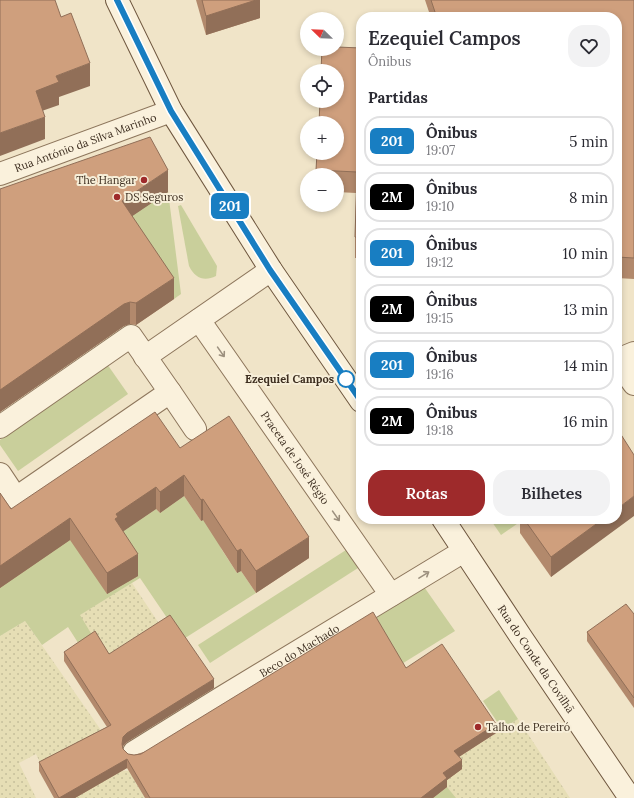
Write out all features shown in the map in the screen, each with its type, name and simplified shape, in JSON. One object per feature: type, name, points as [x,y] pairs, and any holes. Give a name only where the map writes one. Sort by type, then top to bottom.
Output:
[{"type":"street","points":[[117,0],[171,111],[270,270],[356,394]]},
{"type":"street","name":"Rua António da Silva Marinho","points":[[0,174],[171,111]]},
{"type":"street","points":[[145,356],[270,270]]},
{"type":"street","name":"Praceta de José Régio","points":[[198,320],[391,595]]},
{"type":"street","points":[[0,427],[131,336],[195,430]]},
{"type":"street","points":[[622,358],[634,353]]},
{"type":"street","points":[[622,367],[634,384]]},
{"type":"street","points":[[0,474],[16,498],[170,392]]},
{"type":"street","name":"Rua do Conde da Covilhã","points":[[446,524],[630,798]]},
{"type":"street","name":"Beco do Machado","points":[[134,752],[464,550]]},
{"type":"shaded area","points":[[132,583],[164,631],[109,663],[79,615]]},
{"type":"shaded area","points":[[25,621],[105,736],[43,769],[36,754],[19,763],[36,798],[0,798],[0,636]]},
{"type":"shaded area","points":[[518,719],[570,798],[455,798],[443,782],[461,769],[454,760]]},
{"type":"shaded area","points":[[103,770],[129,771],[145,798],[75,798],[98,784]]},
{"type":"green space","points":[[168,191],[181,294],[174,299],[138,247],[91,244]]},
{"type":"green space","points":[[181,205],[217,266],[216,276],[212,278],[200,278],[191,270],[189,266],[178,206]]},
{"type":"green space","points":[[107,364],[128,394],[18,471],[0,445],[0,440]]},
{"type":"green space","points":[[184,496],[201,521],[206,517],[222,550],[237,573],[241,571],[256,593],[182,640],[140,578],[80,615],[95,640],[82,649],[68,627],[42,645],[25,621],[0,636],[0,588],[11,530],[116,536],[156,509],[160,513]]},
{"type":"green space","points":[[493,524],[517,524],[501,535]]},
{"type":"green space","points":[[346,550],[358,568],[210,663],[198,645]]},
{"type":"green space","points":[[422,584],[455,631],[400,665],[371,617]]},
{"type":"green space","points":[[499,690],[518,719],[502,729],[483,701]]},
{"type":"green space","points":[[447,787],[456,798],[433,798]]},
{"type":"building","points":[[0,0],[55,0],[61,17],[71,13],[90,63],[56,76],[59,82],[36,91],[45,117],[0,133]]},
{"type":"building","points":[[202,0],[256,0],[206,16]]},
{"type":"building","points":[[431,0],[634,0],[634,258],[622,257],[622,12],[435,12]]},
{"type":"building","points":[[344,47],[356,48],[356,172],[344,171],[344,168],[316,168],[317,160],[344,160],[344,116],[319,116],[320,108],[344,108],[344,64],[321,64],[322,56],[344,56]]},
{"type":"building","points":[[150,137],[168,170],[122,201],[174,278],[136,303],[130,302],[124,304],[0,390],[0,189]]},
{"type":"building","points":[[356,204],[356,237],[355,237]]},
{"type":"building","points":[[155,412],[180,448],[229,416],[309,537],[256,571],[241,549],[237,551],[203,499],[201,500],[184,475],[160,492],[156,487],[116,514],[118,517],[115,519],[138,554],[107,573],[70,518],[0,566],[0,493],[11,509]]},
{"type":"building","points":[[622,436],[634,455],[634,496],[622,505]]},
{"type":"building","points":[[528,524],[596,524],[551,557]]},
{"type":"building","points":[[626,604],[634,614],[634,698],[587,632]]},
{"type":"building","points":[[373,612],[406,668],[442,644],[496,724],[454,751],[462,760],[443,773],[447,778],[421,798],[150,798],[127,759],[59,798],[39,762],[111,725],[64,652],[95,631],[109,654],[170,615],[214,679],[127,733],[123,737],[123,749],[128,754],[134,755],[141,754]]},
{"type":"bus line","name":"201","points":[[117,0],[171,111],[270,270],[356,394]]},
{"type":"place","name":"The Hangar","points":[[144,180]]},
{"type":"place","name":"DS Seguros","points":[[117,197]]},
{"type":"place","name":"Ezequiel Campos","points":[[346,379]]},
{"type":"place","name":"Talho de Pereiró","points":[[478,727]]}]
